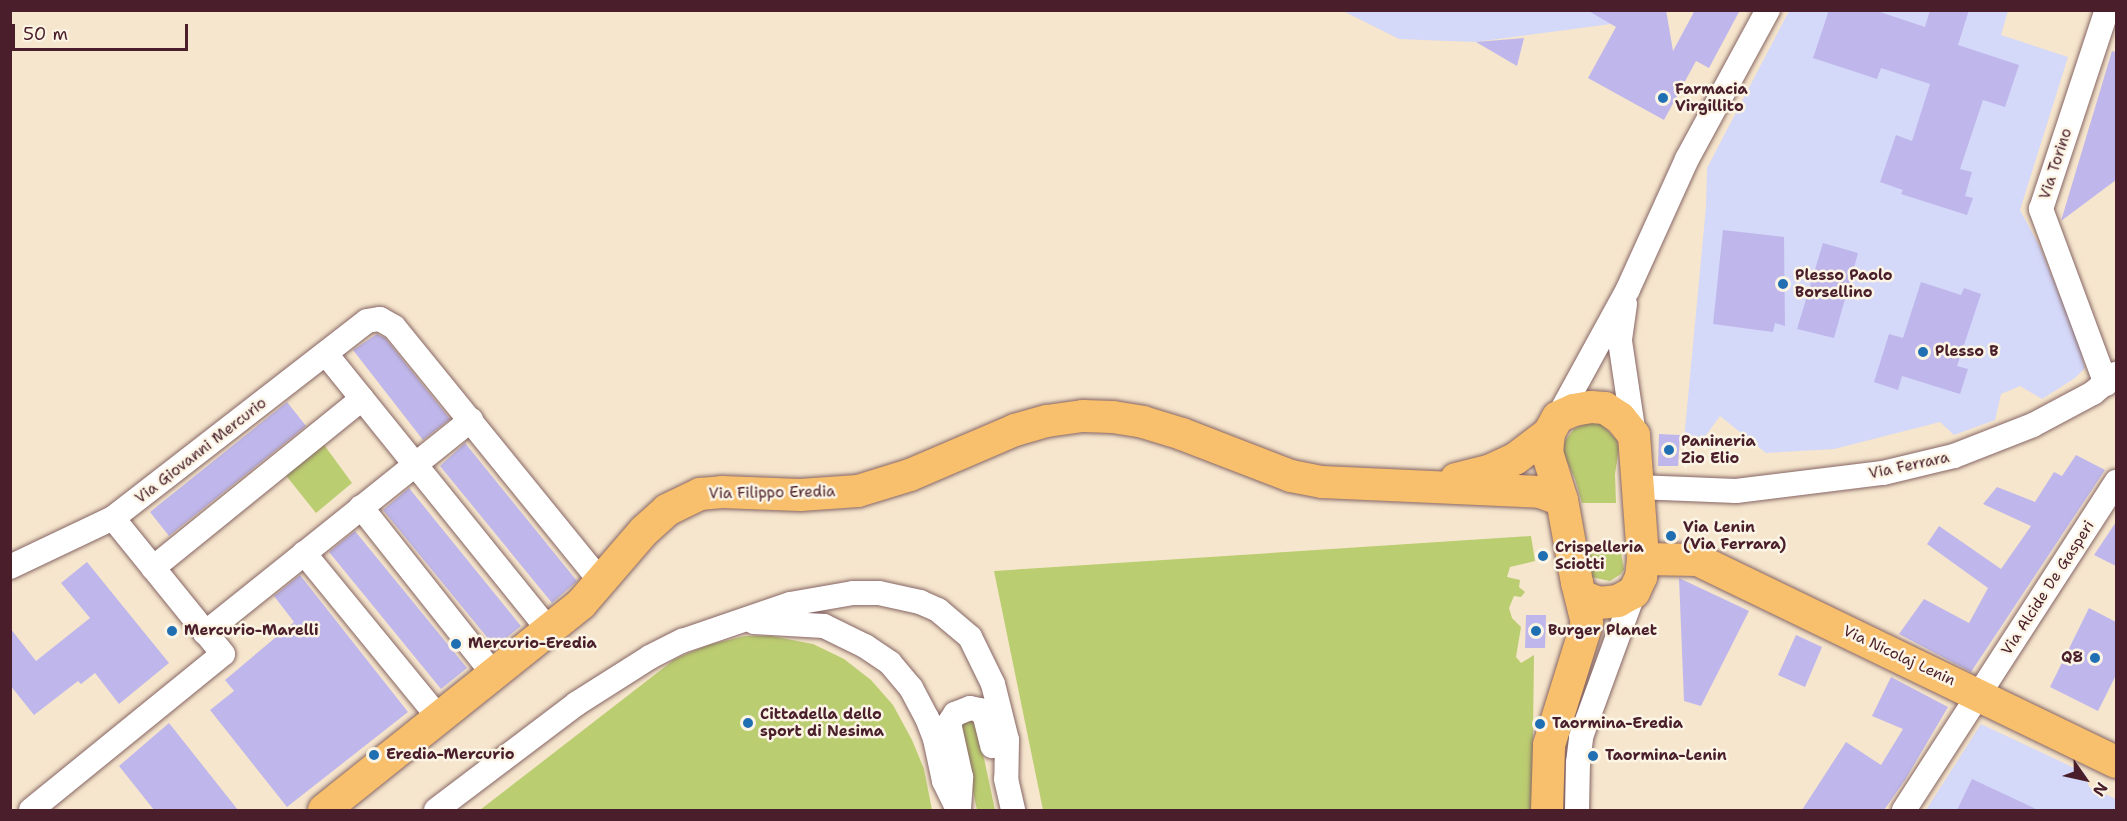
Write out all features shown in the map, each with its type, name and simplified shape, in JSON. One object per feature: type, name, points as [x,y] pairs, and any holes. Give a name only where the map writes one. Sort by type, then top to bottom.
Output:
[{"type":"main road","points":[[1422,485],[1491,470],[1531,448],[1554,425],[1592,407],[1605,408],[1620,418],[1634,435],[1643,559],[1641,577],[1634,592],[1618,601],[1599,603],[1581,596]]},
{"type":"main road","name":"Via Filippo Eredia","points":[[324,810],[581,604],[644,531],[667,510],[700,494],[722,492],[800,495],[858,491],[910,475],[1015,430],[1047,420],[1083,416],[1113,417],[1153,425],[1291,476],[1322,482],[1422,485]]},
{"type":"main road","points":[[1547,810],[1550,745],[1587,623],[1562,500],[1547,453],[1554,425]]},
{"type":"main road","points":[[1422,485],[1540,492],[1562,500]]},
{"type":"main road","name":"Via Nicolaj Lenin","points":[[1643,559],[1698,561],[1980,694],[2116,762]]},
{"type":"street","points":[[1554,425],[1628,289],[1687,159],[1768,10]]},
{"type":"street","name":"Via Torino","points":[[2107,10],[2041,209],[2111,379]]},
{"type":"street","points":[[1628,289],[1620,341],[1634,435]]},
{"type":"street","name":"Via Giovanni Mercurio","points":[[10,567],[113,518],[367,321],[380,319],[394,327],[471,420]]},
{"type":"street","points":[[326,354],[549,630]]},
{"type":"street","name":"Via Ferrara","points":[[1637,488],[1736,491],[1883,473],[1954,456],[2033,425],[2111,379]]},
{"type":"street","points":[[153,568],[362,399]]},
{"type":"street","points":[[205,633],[471,420],[601,582]]},
{"type":"street","name":"Via Alcide De Gasperi","points":[[1904,810],[2116,482]]},
{"type":"street","points":[[360,507],[495,675]]},
{"type":"street","points":[[31,810],[224,654],[113,518]]},
{"type":"street","points":[[304,553],[440,719]]},
{"type":"street","points":[[1577,810],[1581,737],[1634,592]]},
{"type":"street","points":[[436,810],[520,744],[623,674],[682,641],[790,604],[853,593],[898,596],[938,610],[970,638],[993,684],[1007,740],[1006,779]]},
{"type":"street","points":[[740,622],[824,626],[866,646],[890,663],[911,688],[927,718],[945,781],[959,810]]},
{"type":"street","points":[[959,810],[961,777],[949,723],[961,710],[980,710],[985,717],[991,744],[1006,779],[1013,810]]},
{"type":"shaded area","points":[[1343,11],[1663,11],[1611,24],[1476,42],[1399,39]]},
{"type":"shaded area","points":[[1789,11],[2008,11],[2001,35],[2068,57],[2020,210],[2040,247],[2078,340],[2085,368],[2075,378],[2042,399],[2020,386],[2001,394],[1995,420],[1954,435],[1940,422],[1834,449],[1766,453],[1720,416],[1701,442],[1684,440],[1706,207],[1707,168]]},
{"type":"shaded area","points":[[1981,724],[2085,773],[2089,787],[2116,799],[2116,810],[1926,810]]},
{"type":"green space","points":[[1587,423],[1601,424],[1616,439],[1619,448],[1615,474],[1616,503],[1582,503],[1575,479],[1564,455],[1564,442],[1574,429]]},
{"type":"green space","points":[[322,442],[352,483],[316,513],[284,473]]},
{"type":"green space","points":[[1531,536],[1535,561],[1510,567],[1507,577],[1520,580],[1519,587],[1525,592],[1521,597],[1514,596],[1509,608],[1512,618],[1521,627],[1516,657],[1521,663],[1534,655],[1532,810],[1043,810],[994,571]]},
{"type":"green space","points":[[1619,542],[1624,569],[1621,574],[1610,581],[1591,577],[1588,548],[1593,544]]},
{"type":"green space","name":"Cittadella dello sport di Nesima","points":[[745,636],[771,636],[813,644],[844,659],[871,680],[893,705],[912,740],[924,769],[932,810],[480,810],[675,659],[708,645]]},
{"type":"green space","points":[[963,718],[976,721],[995,810],[977,810],[959,725]]},
{"type":"building","points":[[1587,10],[1666,10],[1673,51],[1695,10],[1740,10],[1709,68],[1696,61],[1664,120],[1588,78],[1616,27]]},
{"type":"building","points":[[1829,10],[1874,10],[1925,27],[1930,10],[1969,10],[1958,45],[2019,65],[2005,107],[1983,100],[1960,169],[1972,172],[1965,196],[1973,198],[1967,215],[1901,194],[1903,190],[1880,182],[1896,135],[1912,141],[1930,84],[1881,68],[1877,79],[1813,58]]},
{"type":"building","points":[[1524,38],[1517,66],[1476,42]]},
{"type":"building","points":[[2112,51],[2116,52],[2116,180],[2061,221]]},
{"type":"building","name":"Plesso Paolo Borsellino","points":[[1723,230],[1784,237],[1785,326],[1775,323],[1773,332],[1713,324]]},
{"type":"building","points":[[1823,243],[1858,253],[1834,338],[1797,329]]},
{"type":"building","name":"Plesso B","points":[[1921,282],[1961,295],[1964,288],[1981,294],[1957,366],[1968,369],[1960,394],[1902,376],[1898,390],[1874,382],[1889,334],[1903,338]]},
{"type":"building","points":[[377,334],[385,338],[450,419],[423,440],[353,350]]},
{"type":"building","points":[[287,402],[306,426],[169,536],[150,512]]},
{"type":"building","name":"Panineria Zio Elio","points":[[1659,434],[1680,435],[1678,466],[1658,466]]},
{"type":"building","points":[[465,443],[577,581],[552,603],[440,466]]},
{"type":"building","points":[[2076,455],[2105,470],[1971,672],[1899,634],[1924,599],[1969,623],[1988,588],[1927,544],[1939,526],[2001,569],[2031,526],[1983,504],[1997,487],[2035,502],[2054,472],[2062,476]]},
{"type":"building","points":[[409,488],[521,626],[495,647],[383,510]]},
{"type":"building","points":[[2116,522],[2116,566],[2094,555]]},
{"type":"building","points":[[355,531],[467,668],[441,689],[329,552]]},
{"type":"building","points":[[87,562],[169,663],[119,704],[95,673],[81,684],[78,681],[34,715],[10,685],[10,628],[36,661],[90,618],[61,583]]},
{"type":"building","points":[[300,575],[408,712],[287,807],[210,710],[234,691],[225,680],[294,622],[274,596]]},
{"type":"building","points":[[1679,578],[1749,611],[1701,706],[1684,701]]},
{"type":"building","points":[[2089,608],[2116,622],[2116,675],[2098,711],[2050,687]]},
{"type":"building","name":"Burger Planet","points":[[1526,615],[1546,615],[1545,648],[1525,648]]},
{"type":"building","points":[[1796,635],[1822,647],[1805,687],[1778,675]]},
{"type":"building","points":[[1891,677],[1948,707],[1905,780],[1884,810],[1802,810],[1846,742],[1881,765],[1903,729],[1872,716]]},
{"type":"building","points":[[169,723],[238,810],[154,810],[119,766]]},
{"type":"building","points":[[1972,779],[2038,810],[1957,810]]},
{"type":"place","name":"Farmacia Virgillito","points":[[1663,98]]},
{"type":"place","name":"Plesso Paolo Borsellino","points":[[1783,284]]},
{"type":"place","name":"Plesso B","points":[[1923,352]]},
{"type":"place","name":"Panineria Zio Elio","points":[[1669,450]]},
{"type":"place","name":"Via Lenin (Via Ferrara)","points":[[1671,536]]},
{"type":"place","name":"Crispelleria Sciotti","points":[[1543,556]]},
{"type":"place","name":"Mercurio-Marelli","points":[[172,631]]},
{"type":"place","name":"Burger Planet","points":[[1536,631]]},
{"type":"place","name":"Mercurio-Eredia","points":[[456,644]]},
{"type":"place","name":"Q8","points":[[2095,658]]},
{"type":"place","name":"Cittadella dello sport di Nesima","points":[[748,723]]},
{"type":"place","name":"Taormina-Eredia","points":[[1540,724]]},
{"type":"place","name":"Eredia-Mercurio","points":[[374,755]]},
{"type":"place","name":"Taormina-Lenin","points":[[1593,756]]}]
